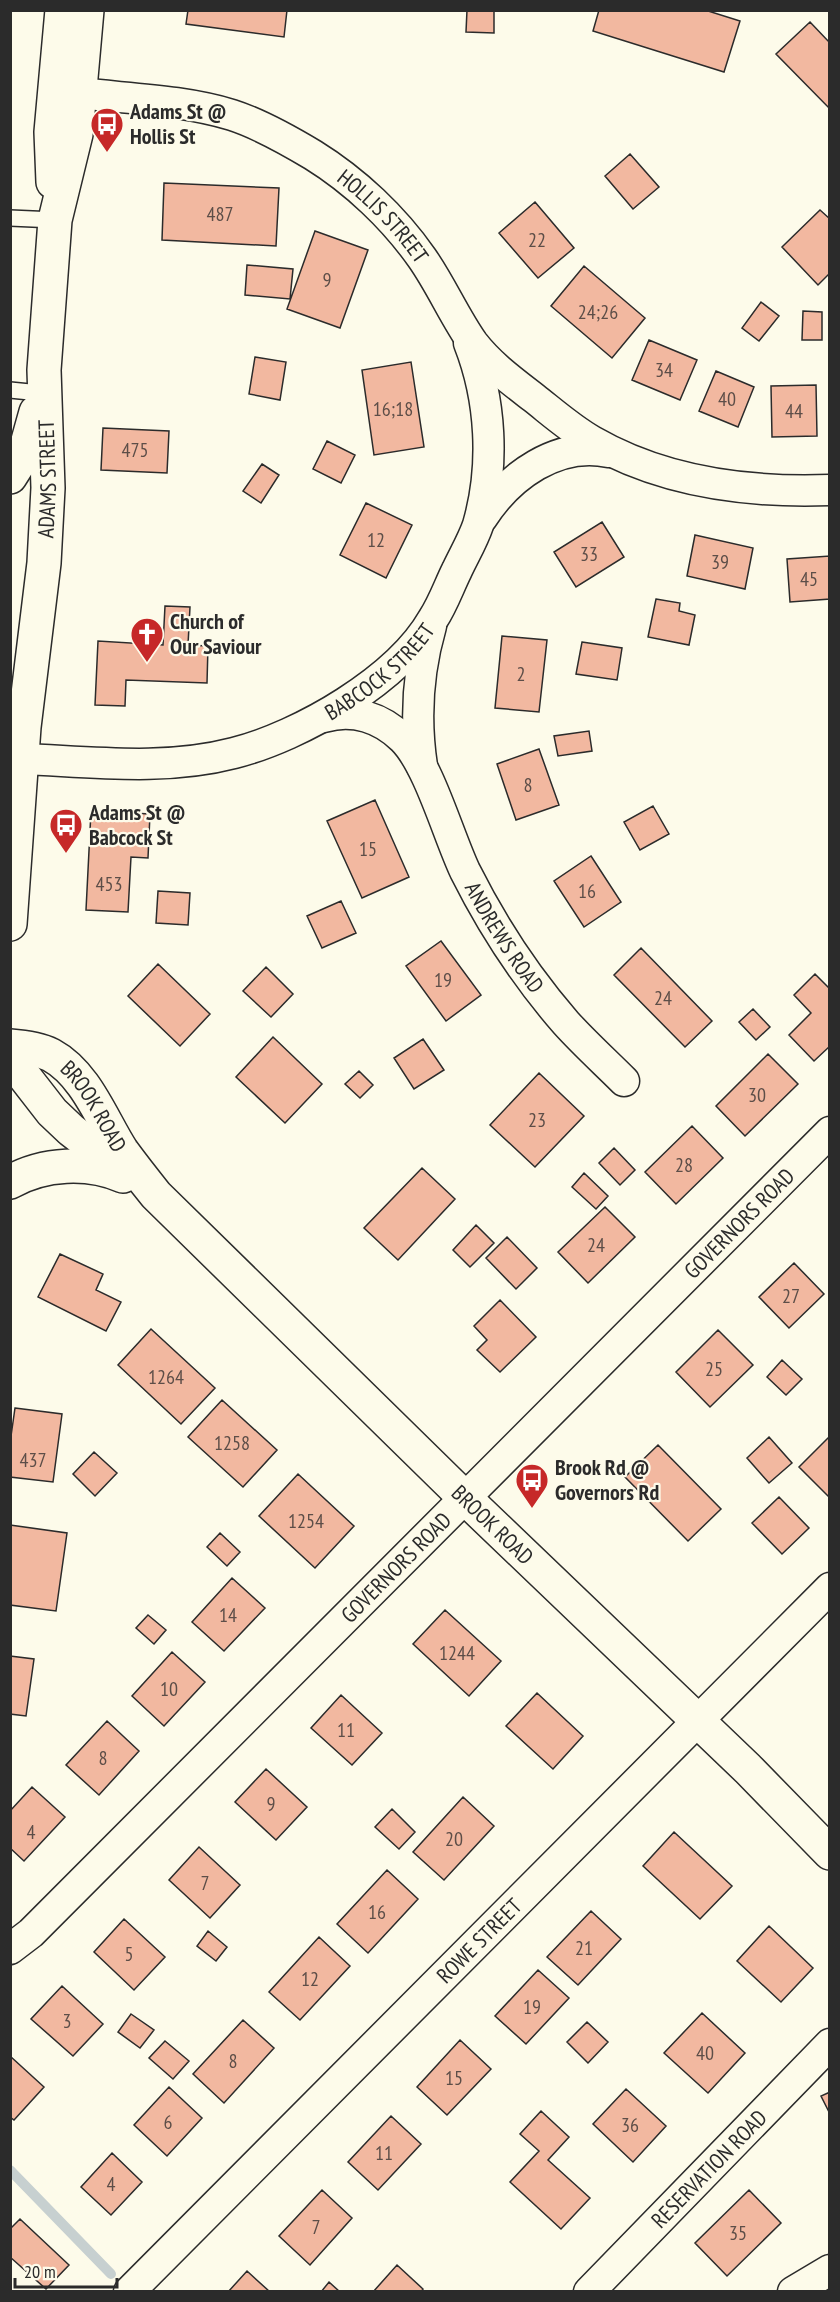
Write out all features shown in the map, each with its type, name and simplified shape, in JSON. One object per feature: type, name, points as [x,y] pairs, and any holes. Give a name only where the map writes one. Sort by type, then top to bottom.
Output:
[{"type":"main road","points":[[55,220],[51,132],[62,10]]},
{"type":"main road","name":"ADAMS STREET","points":[[10,924],[14,812],[45,563],[48,488],[31,384],[55,220],[76,134],[85,22]]},
{"type":"main road","points":[[10,477],[24,455],[31,384]]},
{"type":"main road","points":[[10,652],[18,683],[24,743]]},
{"type":"main road","name":"BROOK ROAD","points":[[10,1046],[52,1056],[76,1077],[126,1157],[156,1195]]},
{"type":"main road","name":"BROOK ROAD","points":[[10,1058],[38,1096],[69,1128],[156,1195],[465,1498],[698,1720],[830,1853]]},
{"type":"main road","points":[[10,1182],[36,1171],[54,1167],[86,1167],[118,1174],[156,1195]]},
{"type":"street","name":"HOLLIS STREET","points":[[79,93],[185,105],[234,116],[273,132],[314,156],[362,192],[404,234],[428,267],[464,329],[488,360],[573,429],[616,453],[658,470],[711,482],[761,489],[830,490]]},
{"type":"street","name":"BABCOCK STREET","points":[[24,743],[132,765],[185,762],[253,748],[274,741],[365,689],[388,670],[405,654],[433,620],[477,526],[488,471],[488,425],[480,379],[464,329]]},
{"type":"street","name":"HOLLIS STREET","points":[[477,526],[515,478],[548,459],[567,452],[585,449],[616,453]]},
{"type":"street","name":"ANDREWS ROAD","points":[[423,769],[418,712],[424,656],[433,620]]},
{"type":"street","name":"ANDREWS ROAD","points":[[316,719],[333,714],[361,715],[393,729],[405,741],[423,769],[465,870],[499,932],[566,1023],[624,1081]]},
{"type":"street","name":"GOVERNORS ROAD","points":[[10,1949],[31,1933],[830,1132]]},
{"type":"street","name":"ROWE STREET","points":[[129,2292],[830,1588]]},
{"type":"street","name":"RESERVATION ROAD","points":[[589,2292],[830,2044]]},
{"type":"street","points":[[793,2292],[830,2270]]},
{"type":"lane","points":[[10,218],[55,220]]},
{"type":"building","points":[[188,10],[287,10],[284,37],[186,24]]},
{"type":"building","points":[[467,10],[494,10],[494,33],[466,32]]},
{"type":"building","points":[[599,10],[705,10],[740,21],[724,72],[593,31]]},
{"type":"building","points":[[810,22],[830,43],[830,109],[776,54]]},
{"type":"building","points":[[630,154],[659,187],[633,209],[605,176]]},
{"type":"building","points":[[164,183],[279,188],[276,246],[162,240]]},
{"type":"building","points":[[535,202],[574,248],[538,278],[499,233]]},
{"type":"building","points":[[820,210],[830,219],[830,273],[818,285],[782,247]]},
{"type":"building","points":[[315,231],[368,250],[340,328],[287,309]]},
{"type":"building","points":[[247,265],[293,269],[290,299],[245,295]]},
{"type":"building","points":[[584,266],[645,318],[612,358],[551,306]]},
{"type":"building","points":[[761,302],[779,316],[759,341],[742,328]]},
{"type":"building","points":[[803,311],[822,312],[822,340],[802,340]]},
{"type":"building","points":[[649,340],[697,360],[680,400],[632,380]]},
{"type":"building","points":[[255,357],[286,362],[280,400],[249,394]]},
{"type":"building","points":[[411,362],[424,447],[374,455],[362,370]]},
{"type":"building","points":[[716,371],[754,387],[738,427],[699,411]]},
{"type":"building","points":[[816,385],[817,436],[772,437],[771,386]]},
{"type":"building","points":[[103,428],[169,431],[167,473],[101,470]]},
{"type":"building","points":[[327,441],[355,455],[341,483],[313,469]]},
{"type":"building","points":[[262,464],[279,475],[261,503],[243,491]]},
{"type":"building","points":[[366,503],[412,525],[386,578],[340,555]]},
{"type":"building","points":[[602,522],[624,557],[576,587],[554,552]]},
{"type":"building","points":[[695,535],[753,548],[745,589],[687,576]]},
{"type":"building","points":[[830,556],[830,599],[790,602],[787,559]]},
{"type":"building","points":[[656,599],[680,603],[679,611],[695,615],[689,645],[648,637]]},
{"type":"building","points":[[165,606],[190,607],[188,645],[208,646],[207,683],[126,680],[125,706],[95,705],[98,641],[163,645]]},
{"type":"building","points":[[502,636],[547,640],[539,712],[495,708]]},
{"type":"building","points":[[582,642],[622,648],[617,680],[576,674]]},
{"type":"building","points":[[589,731],[592,751],[558,756],[554,736]]},
{"type":"building","points":[[539,749],[559,805],[516,820],[497,764]]},
{"type":"building","points":[[375,800],[409,877],[362,898],[327,821]]},
{"type":"building","points":[[653,806],[669,834],[640,850],[624,822]]},
{"type":"building","points":[[91,811],[150,814],[148,858],[131,857],[128,912],[86,910]]},
{"type":"building","points":[[591,856],[621,902],[584,927],[554,881]]},
{"type":"building","points":[[158,891],[190,893],[188,925],[156,923]]},
{"type":"building","points":[[341,901],[356,933],[322,948],[307,916]]},
{"type":"building","points":[[441,941],[481,995],[446,1021],[406,966]]},
{"type":"building","points":[[641,948],[712,1021],[685,1047],[614,975]]},
{"type":"building","points":[[158,964],[210,1014],[180,1046],[128,996]]},
{"type":"building","points":[[266,967],[293,994],[271,1017],[243,991]]},
{"type":"building","points":[[815,974],[830,989],[830,1046],[814,1061],[789,1035],[811,1013],[794,995]]},
{"type":"building","points":[[753,1009],[770,1027],[756,1040],[739,1022]]},
{"type":"building","points":[[273,1037],[322,1084],[285,1123],[236,1077]]},
{"type":"building","points":[[423,1039],[444,1070],[414,1089],[394,1058]]},
{"type":"building","points":[[768,1054],[798,1084],[745,1136],[716,1106]]},
{"type":"building","points":[[359,1071],[373,1085],[360,1098],[345,1084]]},
{"type":"building","points":[[539,1073],[584,1116],[535,1167],[490,1125]]},
{"type":"building","points":[[692,1126],[723,1158],[676,1204],[645,1172]]},
{"type":"building","points":[[614,1148],[635,1170],[620,1185],[599,1163]]},
{"type":"building","points":[[422,1168],[455,1199],[398,1260],[364,1228]]},
{"type":"building","points":[[584,1173],[608,1196],[596,1209],[572,1187]]},
{"type":"building","points":[[605,1207],[635,1237],[588,1283],[558,1252]]},
{"type":"building","points":[[476,1225],[494,1243],[470,1267],[453,1250]]},
{"type":"building","points":[[507,1237],[537,1268],[516,1289],[486,1258]]},
{"type":"building","points":[[60,1254],[103,1274],[96,1290],[121,1302],[106,1331],[38,1297]]},
{"type":"building","points":[[794,1263],[824,1294],[789,1328],[759,1297]]},
{"type":"building","points":[[500,1300],[536,1337],[500,1372],[477,1350],[487,1340],[474,1326]]},
{"type":"building","points":[[151,1329],[215,1388],[181,1424],[118,1365]]},
{"type":"building","points":[[718,1330],[753,1365],[710,1407],[676,1372]]},
{"type":"building","points":[[782,1360],[802,1379],[786,1395],[767,1377]]},
{"type":"building","points":[[222,1400],[277,1450],[243,1487],[188,1437]]},
{"type":"building","points":[[15,1408],[62,1414],[53,1482],[10,1477],[10,1443]]},
{"type":"building","points":[[830,1436],[830,1498],[799,1467]]},
{"type":"building","points":[[769,1437],[792,1463],[769,1483],[747,1458]]},
{"type":"building","points":[[658,1445],[721,1509],[688,1541],[625,1477]]},
{"type":"building","points":[[94,1452],[117,1473],[95,1496],[73,1474]]},
{"type":"building","points":[[298,1474],[354,1526],[315,1568],[259,1516]]},
{"type":"building","points":[[779,1497],[809,1528],[782,1554],[752,1523]]},
{"type":"building","points":[[10,1525],[67,1533],[56,1611],[10,1605]]},
{"type":"building","points":[[220,1533],[240,1552],[227,1566],[207,1547]]},
{"type":"building","points":[[232,1578],[265,1608],[224,1651],[192,1622]]},
{"type":"building","points":[[445,1610],[501,1661],[469,1696],[413,1644]]},
{"type":"building","points":[[148,1615],[166,1630],[154,1644],[136,1628]]},
{"type":"building","points":[[172,1652],[205,1682],[164,1726],[132,1696]]},
{"type":"building","points":[[10,1656],[34,1659],[26,1716],[10,1714]]},
{"type":"building","points":[[537,1693],[583,1736],[553,1769],[506,1726]]},
{"type":"building","points":[[341,1695],[382,1733],[352,1765],[311,1728]]},
{"type":"building","points":[[107,1721],[139,1751],[99,1795],[66,1765]]},
{"type":"building","points":[[266,1769],[307,1807],[276,1840],[235,1802]]},
{"type":"building","points":[[32,1787],[65,1817],[24,1861],[10,1848],[10,1811]]},
{"type":"building","points":[[463,1797],[494,1826],[444,1880],[413,1852]]},
{"type":"building","points":[[392,1809],[415,1832],[399,1849],[375,1827]]},
{"type":"building","points":[[674,1832],[732,1886],[700,1919],[643,1866]]},
{"type":"building","points":[[199,1847],[240,1885],[210,1918],[169,1880]]},
{"type":"building","points":[[387,1870],[418,1899],[368,1953],[337,1924]]},
{"type":"building","points":[[591,1911],[621,1939],[578,1985],[547,1957]]},
{"type":"building","points":[[124,1919],[165,1957],[134,1990],[94,1952]]},
{"type":"building","points":[[769,1926],[813,1968],[781,2002],[737,1961]]},
{"type":"building","points":[[208,1931],[227,1947],[216,1961],[197,1946]]},
{"type":"building","points":[[319,1937],[350,1966],[300,2020],[269,1992]]},
{"type":"building","points":[[538,1970],[569,1998],[526,2044],[495,2016]]},
{"type":"building","points":[[62,1986],[103,2024],[73,2056],[31,2019]]},
{"type":"building","points":[[702,2013],[745,2053],[708,2093],[664,2053]]},
{"type":"building","points":[[131,2014],[154,2030],[140,2048],[118,2032]]},
{"type":"building","points":[[243,2020],[274,2048],[224,2103],[193,2074]]},
{"type":"building","points":[[587,2022],[608,2042],[588,2063],[567,2042]]},
{"type":"building","points":[[460,2040],[491,2069],[447,2115],[417,2087]]},
{"type":"building","points":[[165,2041],[189,2061],[173,2079],[149,2058]]},
{"type":"building","points":[[10,2056],[44,2087],[14,2120],[10,2117]]},
{"type":"building","points":[[169,2087],[202,2118],[167,2156],[134,2125]]},
{"type":"building","points":[[626,2089],[666,2126],[633,2162],[593,2124]]},
{"type":"building","points":[[830,2092],[830,2114],[821,2096]]},
{"type":"building","points":[[541,2111],[569,2137],[548,2160],[590,2198],[561,2229],[510,2182],[539,2151],[520,2134]]},
{"type":"building","points":[[391,2116],[421,2144],[378,2190],[348,2162]]},
{"type":"building","points":[[112,2153],[142,2182],[111,2215],[81,2187]]},
{"type":"building","points":[[322,2190],[352,2218],[310,2265],[279,2236]]},
{"type":"building","points":[[749,2190],[781,2223],[727,2276],[695,2243]]},
{"type":"building","points":[[20,2219],[69,2265],[46,2289],[10,2257],[10,2229]]},
{"type":"building","points":[[397,2265],[423,2289],[421,2292],[373,2292]]},
{"type":"building","points":[[247,2271],[270,2292],[228,2292]]},
{"type":"building","points":[[329,2282],[340,2292],[321,2292]]},
{"type":"waterway","points":[[10,2170],[111,2274]]},
{"type":"place","name":"Adams St @ Hollis St","points":[[107,153]]},
{"type":"place","name":"Church of Our Saviour","points":[[147,663]]},
{"type":"place","name":"Adams St @ Babcock St","points":[[66,854]]},
{"type":"place","name":"Brook Rd @ Governors Rd","points":[[532,1509]]}]
